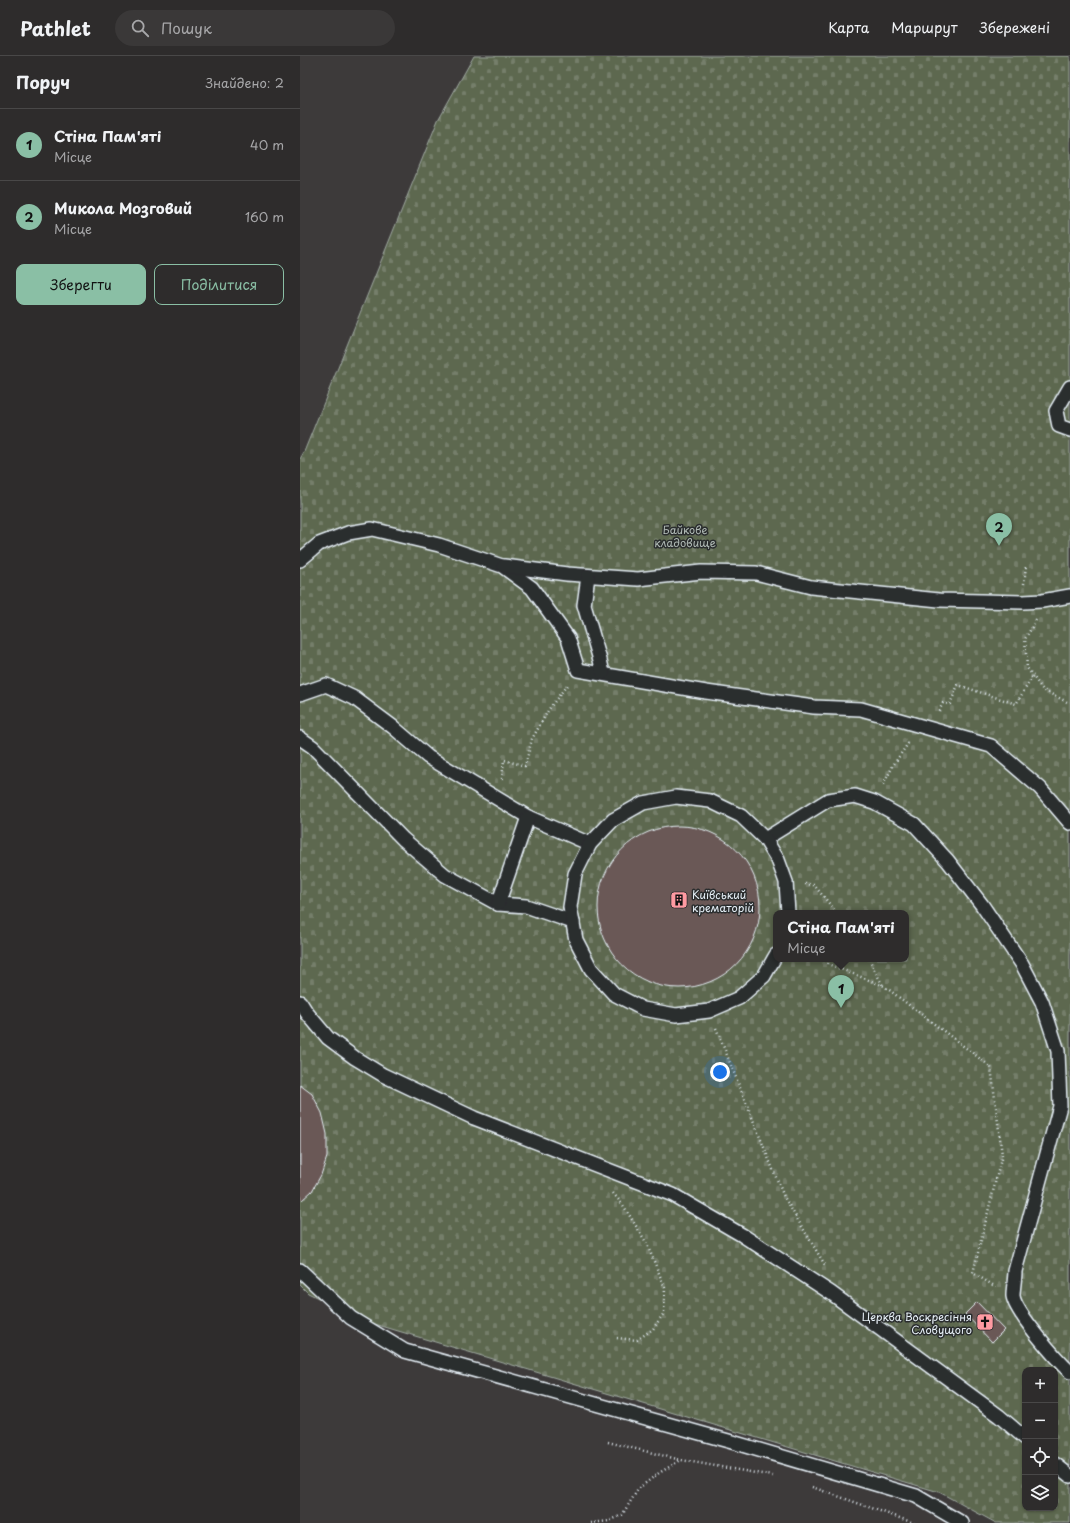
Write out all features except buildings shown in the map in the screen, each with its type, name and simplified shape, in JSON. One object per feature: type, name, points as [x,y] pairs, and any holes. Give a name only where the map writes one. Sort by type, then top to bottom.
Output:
[{"type":"lane","points":[[1070,387],[1056,411],[1059,426],[1070,430]]},
{"type":"lane","points":[[300,560],[319,544],[348,533],[372,529],[439,545],[502,566],[588,576],[638,579],[701,572],[756,573],[811,587],[939,600],[1023,602],[1042,601],[1070,596]]},
{"type":"lane","points":[[502,566],[532,588],[568,638],[578,670],[706,692],[814,707],[861,709],[991,746],[1040,788],[1070,822]]},
{"type":"lane","points":[[588,576],[584,605],[603,674]]},
{"type":"lane","points":[[300,694],[326,685],[354,698],[393,727],[428,757],[528,817],[590,844]]},
{"type":"lane","points":[[300,738],[313,747],[403,839],[445,875],[498,904],[526,906],[573,922]]},
{"type":"lane","points":[[765,839],[828,800],[855,796],[874,802],[914,824],[938,850],[982,905],[1022,964],[1042,1002],[1058,1051],[1060,1106],[1015,1271],[1013,1297],[1024,1320],[1061,1364],[1070,1372]]},
{"type":"lane","points":[[773,960],[764,976],[739,998],[709,1011],[676,1015],[643,1009],[614,994],[591,970],[576,940],[570,907],[575,874],[590,844],[613,820],[643,803],[676,797],[710,801],[741,816],[765,839],[778,860],[786,882],[788,910]]},
{"type":"lane","points":[[498,904],[528,817]]},
{"type":"lane","points":[[300,1002],[307,1013],[328,1038],[383,1075],[474,1118],[673,1195],[742,1235],[832,1292],[999,1416],[1022,1435]]},
{"type":"lane","points":[[300,1270],[351,1318],[405,1351],[732,1442],[916,1496],[962,1523]]},
{"type":"lane","points":[[1058,1466],[1070,1476]]},
{"type":"path","points":[[1036,619],[1025,639],[1028,668],[1043,690],[1067,702],[1070,702]]},
{"type":"path","points":[[939,712],[944,703],[950,704],[958,685],[1016,704],[1033,676]]},
{"type":"path","points":[[502,782],[504,760],[525,766],[532,739],[549,710],[564,690]]},
{"type":"path","points":[[886,780],[900,754]]},
{"type":"path","points":[[786,882],[814,885],[835,910]]},
{"type":"path","points":[[828,962],[828,964],[884,986],[991,1067],[1002,1155],[973,1273],[1013,1297]]},
{"type":"path","points":[[870,962],[884,986]]},
{"type":"path","points":[[709,1011],[754,1122]]},
{"type":"path","points":[[610,1190],[624,1205],[646,1242],[665,1288],[664,1313],[653,1329],[637,1340],[616,1338]]},
{"type":"path","points":[[608,1442],[681,1460],[776,1476]]},
{"type":"path","points":[[591,1523],[610,1521],[622,1515],[639,1488],[659,1472],[681,1460]]},
{"type":"path","points":[[806,1485],[914,1523]]},
{"type":"green space","name":"Байкове кладовище","points":[[474,56],[1070,56],[1070,1523],[996,1523],[939,1492],[368,1322],[308,1293],[300,1285],[300,459],[438,120]]},
{"type":"place","name":"Микола Мозговий","points":[[999,546]]},
{"type":"place","name":"Київський крематорій","points":[[679,900]]},
{"type":"place","name":"Стіна Пам'яті","points":[[841,1008]]},
{"type":"place","name":"Церква Воскресіння Словущого","points":[[985,1322]]}]
